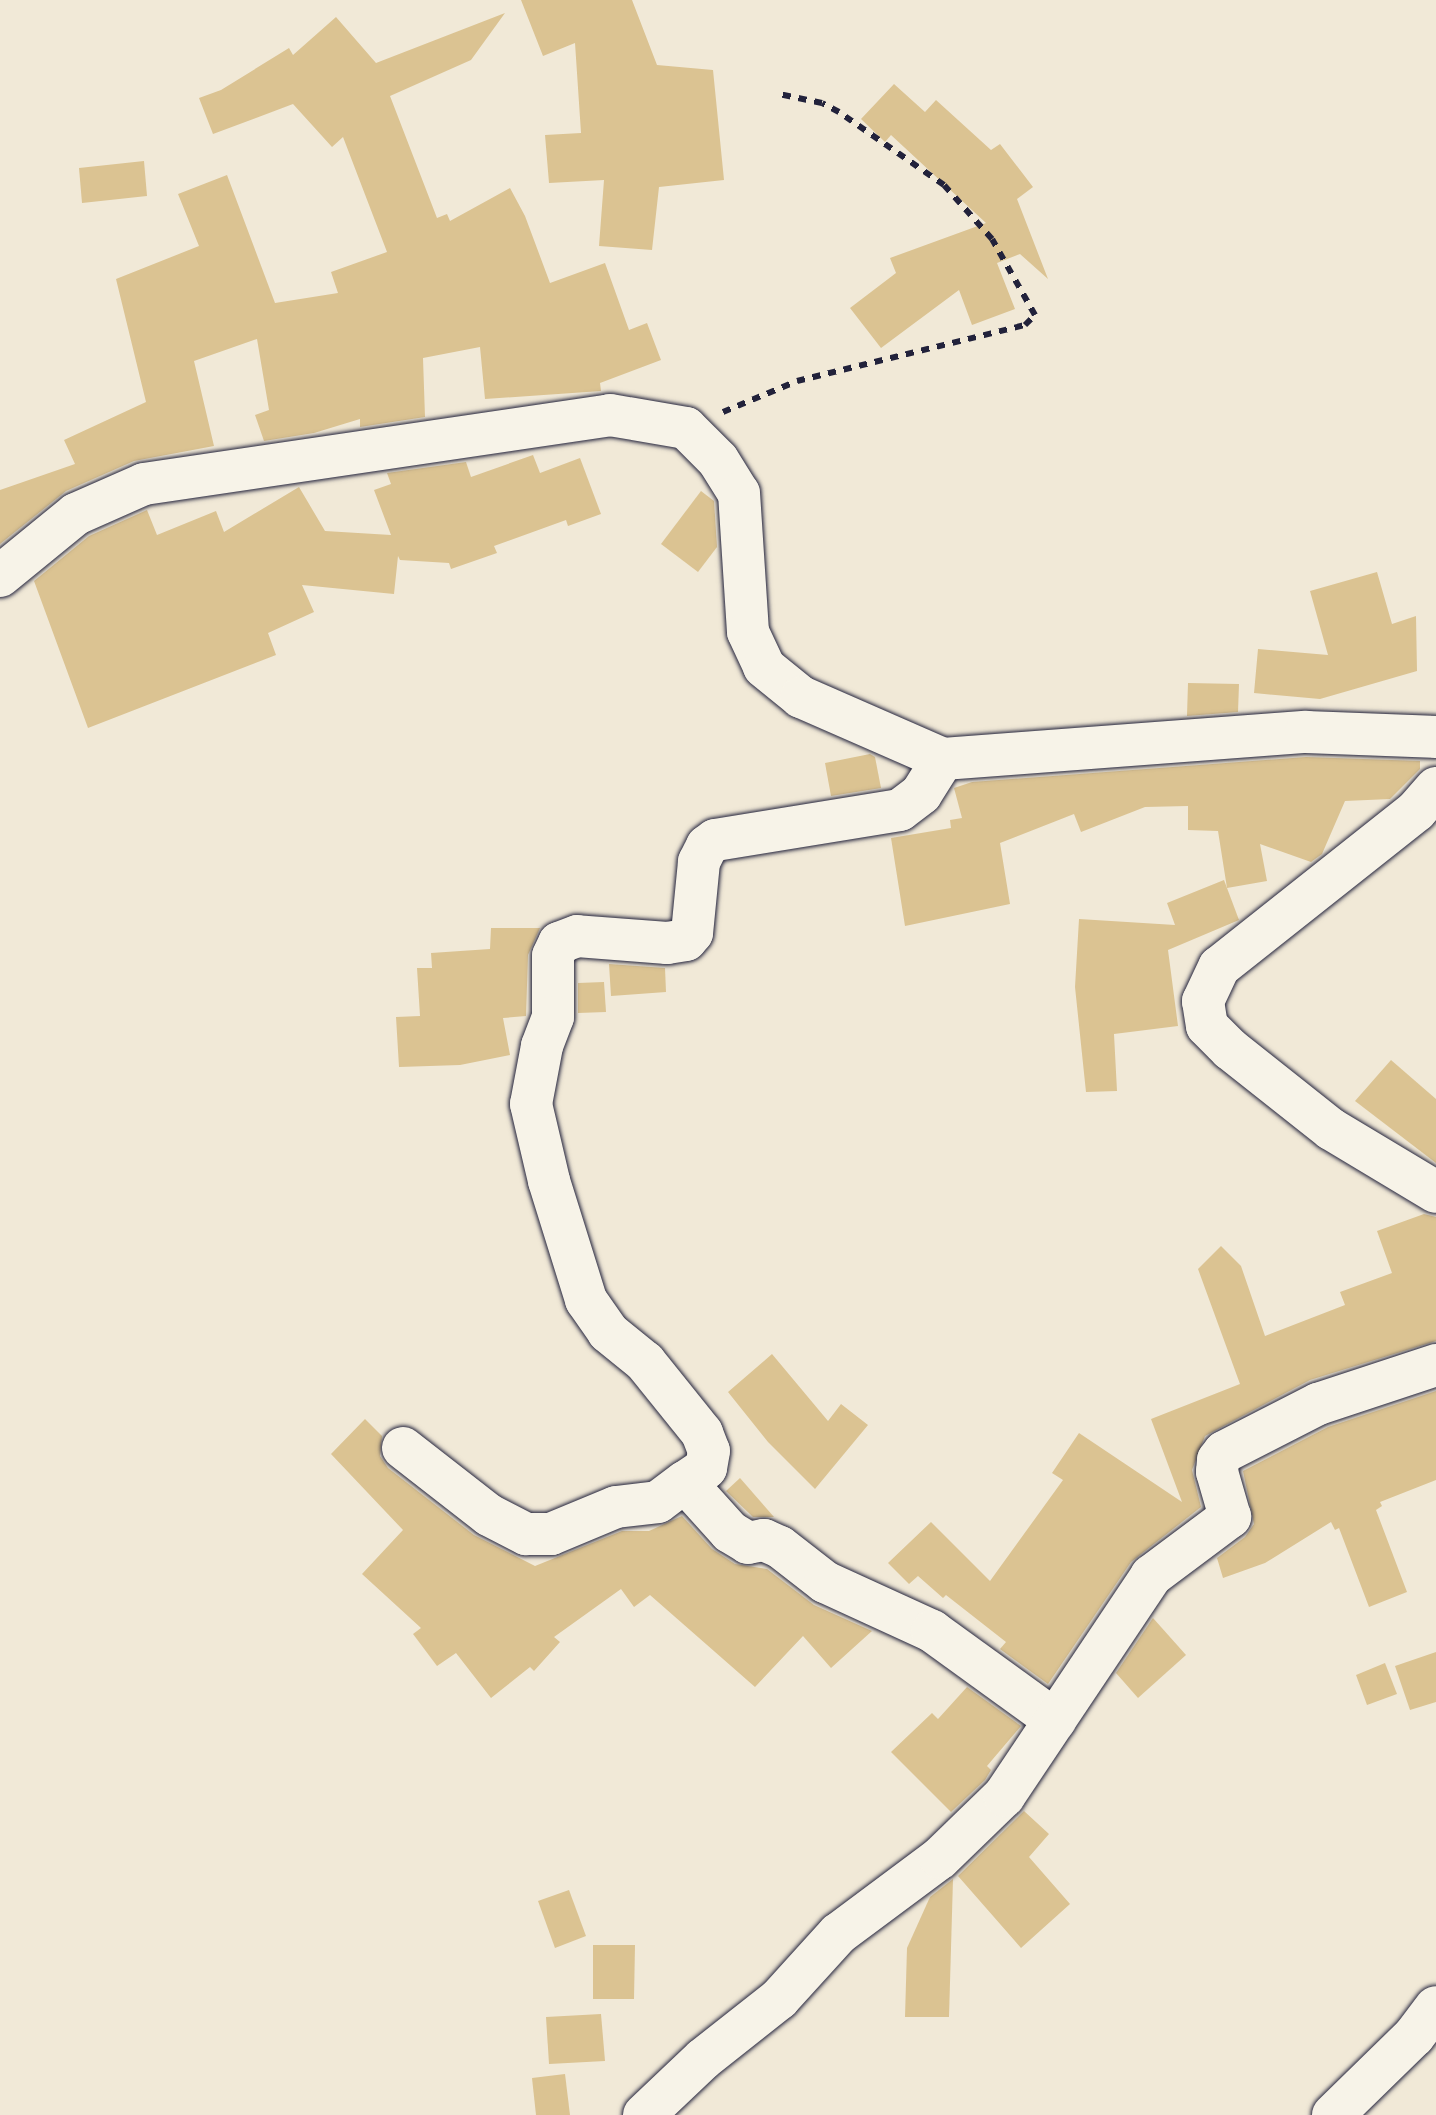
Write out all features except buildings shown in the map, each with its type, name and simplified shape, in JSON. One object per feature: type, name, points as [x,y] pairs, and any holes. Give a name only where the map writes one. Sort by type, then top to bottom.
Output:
[{"type":"street","points":[[0,576],[76,514],[144,484],[610,416],[686,428],[718,460],[739,493],[748,632],[764,667],[801,696],[942,759],[1306,732],[1436,737]]},
{"type":"street","points":[[403,1448],[488,1515],[526,1534],[564,1530],[616,1506],[658,1502],[706,1468],[709,1451],[702,1432],[645,1362],[608,1332],[586,1300],[548,1181],[531,1104],[552,1017],[553,956],[559,943],[577,936],[686,940],[692,933],[699,862],[715,840],[900,810],[921,794],[942,759]]},
{"type":"street","points":[[1436,788],[1416,811],[1219,967],[1203,1001],[1208,1026],[1230,1049],[1331,1129],[1436,1192]]},
{"type":"street","points":[[644,2115],[703,2058],[779,1999],[838,1934],[940,1858],[1004,1796],[1151,1576],[1230,1517],[1217,1472],[1218,1460],[1224,1452],[1318,1404],[1436,1365]]},
{"type":"street","points":[[685,1482],[730,1532],[748,1543],[764,1540],[780,1546],[825,1582],[932,1631],[1054,1720]]},
{"type":"street","points":[[1333,2115],[1414,2036],[1436,2007]]},
{"type":"path","points":[[686,428],[797,381],[1025,325],[1035,316],[992,239],[944,185],[838,112],[807,98],[779,94]]}]
